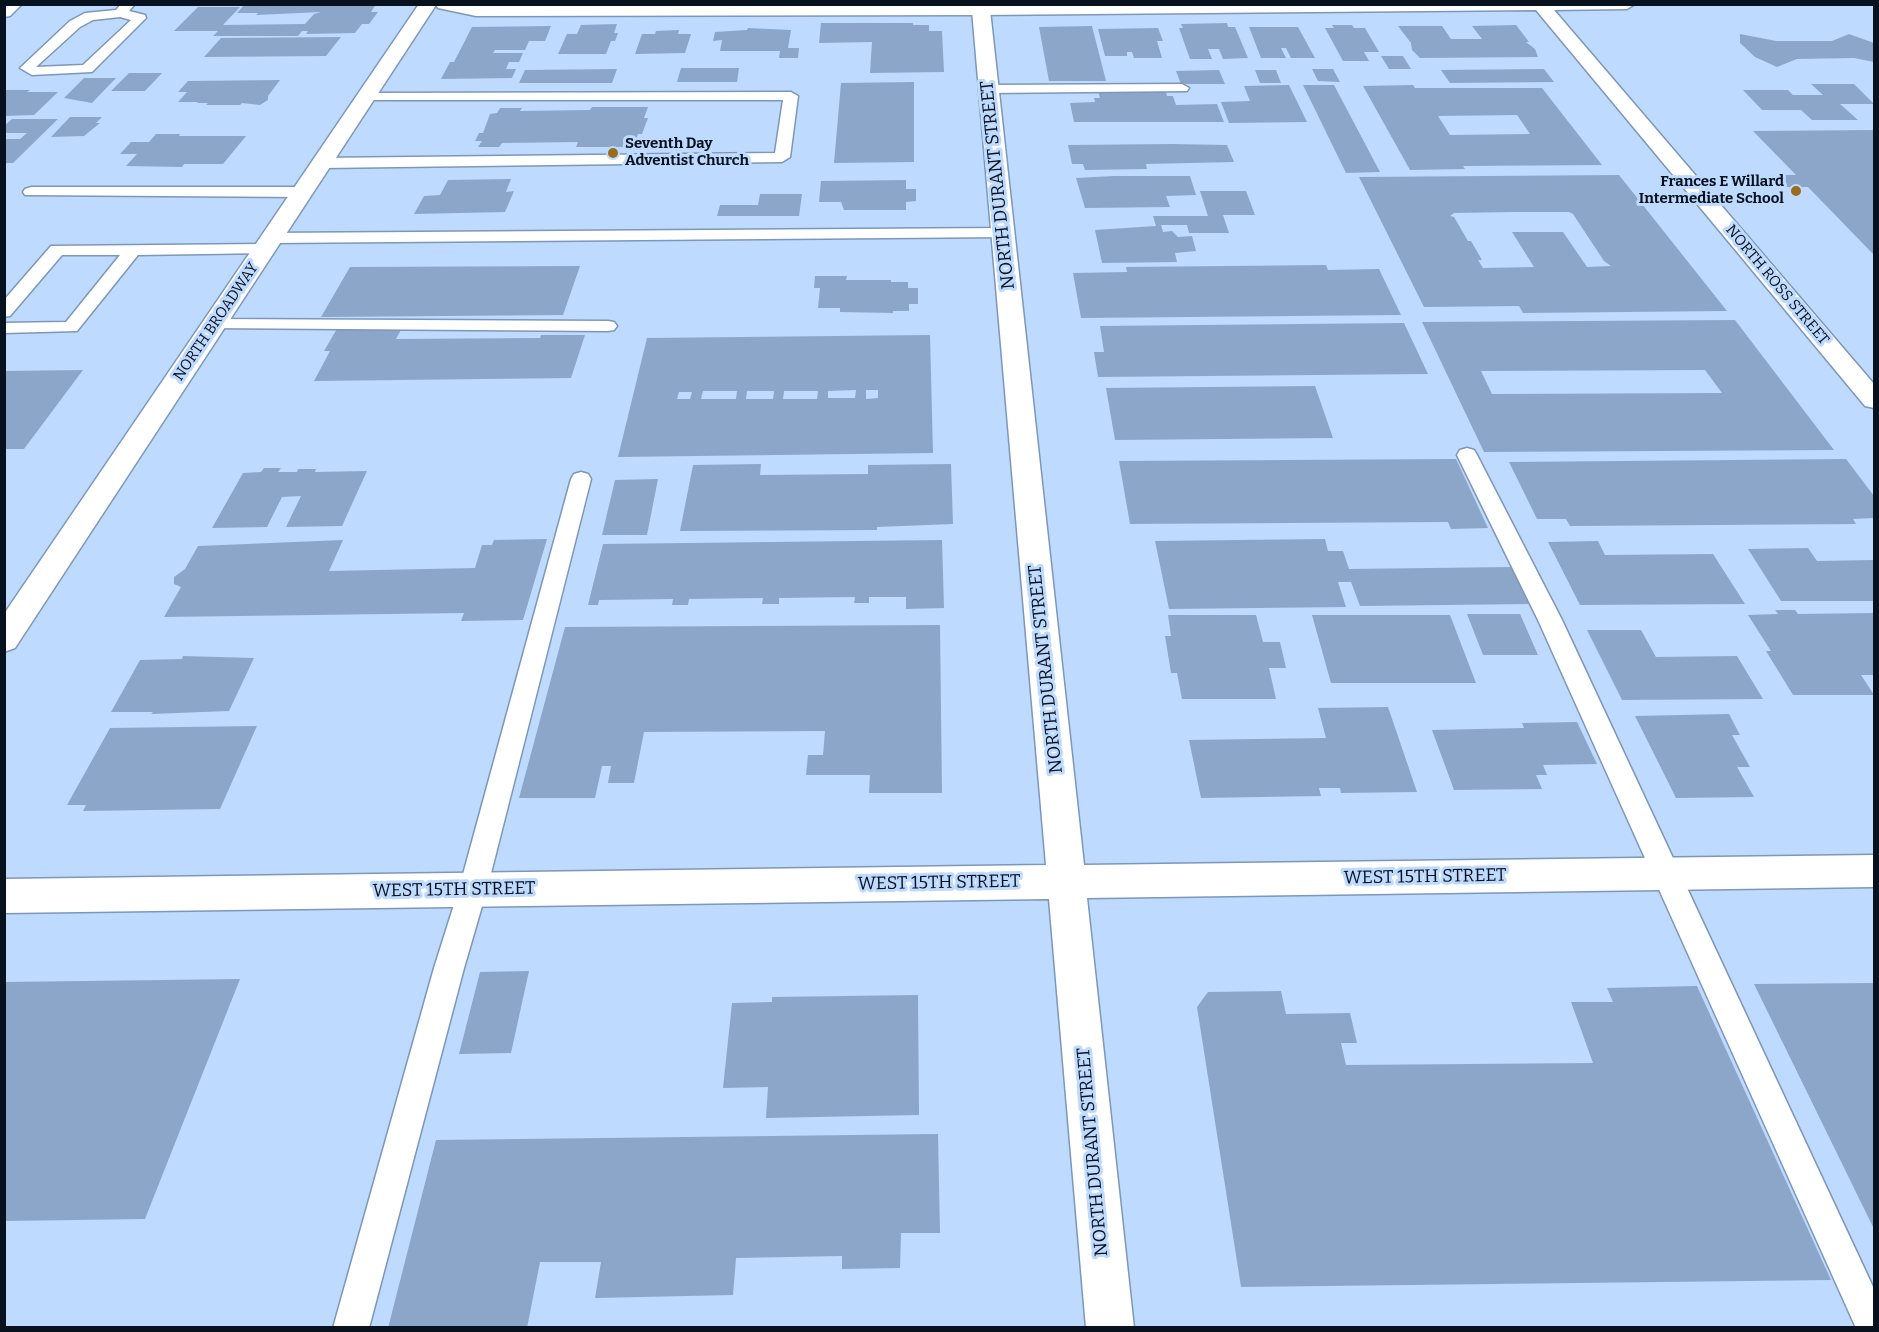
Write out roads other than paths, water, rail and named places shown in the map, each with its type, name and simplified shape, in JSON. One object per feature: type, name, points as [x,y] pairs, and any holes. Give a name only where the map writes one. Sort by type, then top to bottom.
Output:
[{"type":"street","points":[[4,12],[14,4]]},
{"type":"street","name":"NORTH BROADWAY","points":[[4,640],[428,4]]},
{"type":"street","points":[[444,4],[476,11],[981,10],[1627,4]]},
{"type":"street","name":"NORTH ROSS STREET","points":[[1540,5],[1875,400]]},
{"type":"street","name":"NORTH DURANT STREET","points":[[981,10],[1110,1328]]},
{"type":"street","name":"WEST 15TH STREET","points":[[4,896],[1875,871]]},
{"type":"lane","points":[[124,9],[140,18],[87,69],[32,71],[27,68],[75,24],[90,16],[124,9]]},
{"type":"lane","points":[[989,89],[1182,88]]},
{"type":"lane","points":[[321,163],[782,157],[792,96],[364,97]]},
{"type":"lane","points":[[31,192],[302,192]]},
{"type":"lane","points":[[4,312],[57,250],[133,250],[268,244],[1003,233]]},
{"type":"lane","points":[[4,328],[71,327],[133,250]]},
{"type":"lane","points":[[215,324],[608,326]]},
{"type":"lane","points":[[1467,455],[1550,620],[1875,1327]]},
{"type":"lane","points":[[351,1328],[449,968],[473,889],[581,479]]},
{"type":"place","name":"Seventh Day Adventist Church","points":[[613,153]]},
{"type":"place","name":"Frances E Willard Intermediate School","points":[[1796,191]]}]
